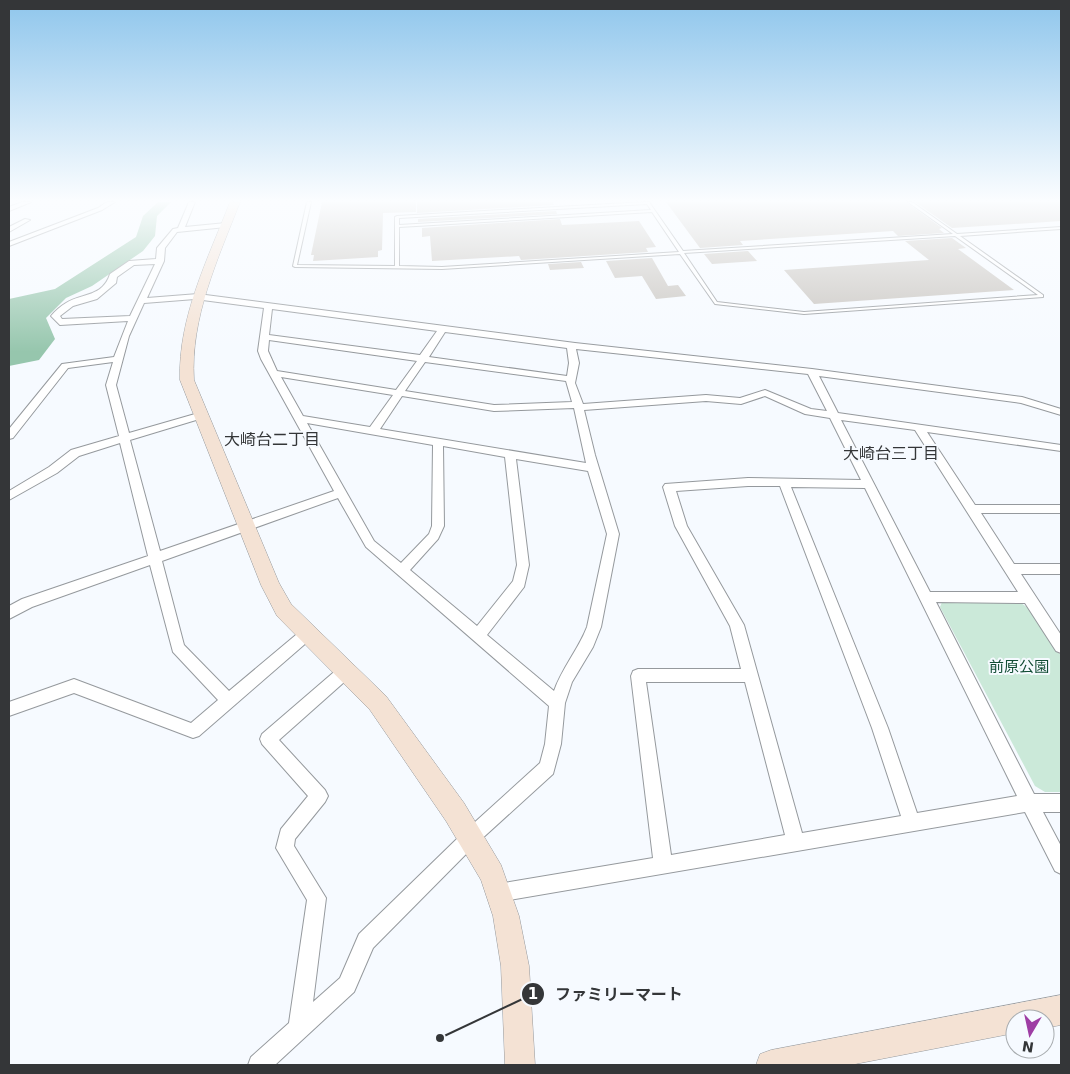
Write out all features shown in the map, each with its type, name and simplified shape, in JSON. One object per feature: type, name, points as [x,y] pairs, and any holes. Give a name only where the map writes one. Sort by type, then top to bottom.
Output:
[{"type":"street","points":[[161,252],[160,261],[125,336],[111,386],[178,648],[228,701]]},
{"type":"street","points":[[215,252],[198,296],[185,369],[202,415],[270,585],[284,610],[378,703],[455,812],[492,874],[506,916],[514,966],[520,1065]]},
{"type":"street","points":[[133,318],[74,323],[60,322],[55,316],[70,304],[94,297],[102,292],[113,281],[113,276],[132,263],[160,261]]},
{"type":"street","points":[[141,301],[198,296],[443,329],[812,372],[1022,400],[1061,412]]},
{"type":"street","points":[[268,306],[263,350],[370,544],[477,637],[557,703]]},
{"type":"street","points":[[373,432],[443,329]]},
{"type":"street","points":[[265,336],[571,379]]},
{"type":"street","points":[[260,1065],[347,984],[366,941],[470,838],[547,768],[553,744],[557,703],[565,680],[588,643],[594,627],[613,534],[593,468],[571,379],[574,363],[571,345]]},
{"type":"street","points":[[9,436],[65,366],[118,359]]},
{"type":"street","points":[[812,372],[1061,865]]},
{"type":"street","points":[[274,373],[494,408],[578,406],[706,398],[741,401],[765,393],[809,412],[1061,448]]},
{"type":"street","points":[[10,492],[53,470],[75,452],[202,415]]},
{"type":"street","points":[[300,419],[593,468]]},
{"type":"street","points":[[919,428],[1029,598],[1057,634],[1061,647]]},
{"type":"street","points":[[401,571],[434,536],[438,526],[438,442]]},
{"type":"street","points":[[477,637],[519,583],[523,565],[510,454]]},
{"type":"street","points":[[796,843],[737,625],[681,526],[669,487],[784,483],[869,484]]},
{"type":"street","points":[[784,483],[880,728],[912,824]]},
{"type":"street","points":[[9,613],[27,603],[341,494]]},
{"type":"street","points":[[972,509],[1061,509]]},
{"type":"street","points":[[1010,569],[1061,569]]},
{"type":"street","points":[[926,598],[1029,598]]},
{"type":"street","points":[[9,709],[74,686],[193,731],[308,633]]},
{"type":"street","points":[[299,1029],[317,898],[285,848],[287,835],[318,796],[268,739],[346,671]]},
{"type":"street","points":[[663,865],[638,676],[751,675]]},
{"type":"street","points":[[498,893],[1030,803],[1061,803]]},
{"type":"street","points":[[771,1065],[1061,1010]]},
{"type":"lane","points":[[298,252],[295,266],[397,268],[442,268],[679,252]]},
{"type":"lane","points":[[397,252],[397,268]]},
{"type":"lane","points":[[681,252],[716,303],[804,313],[1042,296],[980,252]]},
{"type":"green space","points":[[112,252],[141,252],[92,286],[66,298],[46,318],[55,339],[39,360],[9,366],[9,299],[55,289]]},
{"type":"green space","name":"前原公園","points":[[1018,601],[1034,612],[1061,656],[1061,792],[1045,792],[1035,786],[940,607],[942,602]]},
{"type":"building","points":[[312,252],[378,252],[378,257],[313,261],[314,255],[311,255]]},
{"type":"building","points":[[431,252],[646,252],[521,260],[519,256],[432,261]]},
{"type":"building","points":[[749,252],[757,261],[712,264],[704,254]]},
{"type":"building","points":[[919,252],[962,252],[1014,290],[814,304],[784,270],[929,260]]},
{"type":"building","points":[[652,258],[668,286],[678,285],[686,296],[656,299],[642,276],[615,278],[606,261]]},
{"type":"building","points":[[581,262],[584,268],[550,270],[548,264]]},
{"type":"place","name":"ファミリーマート","points":[[440,1038]]},
{"type":"district","name":"大崎台二丁目","points":[[272,439]]},
{"type":"district","name":"大崎台三丁目","points":[[891,453]]}]
